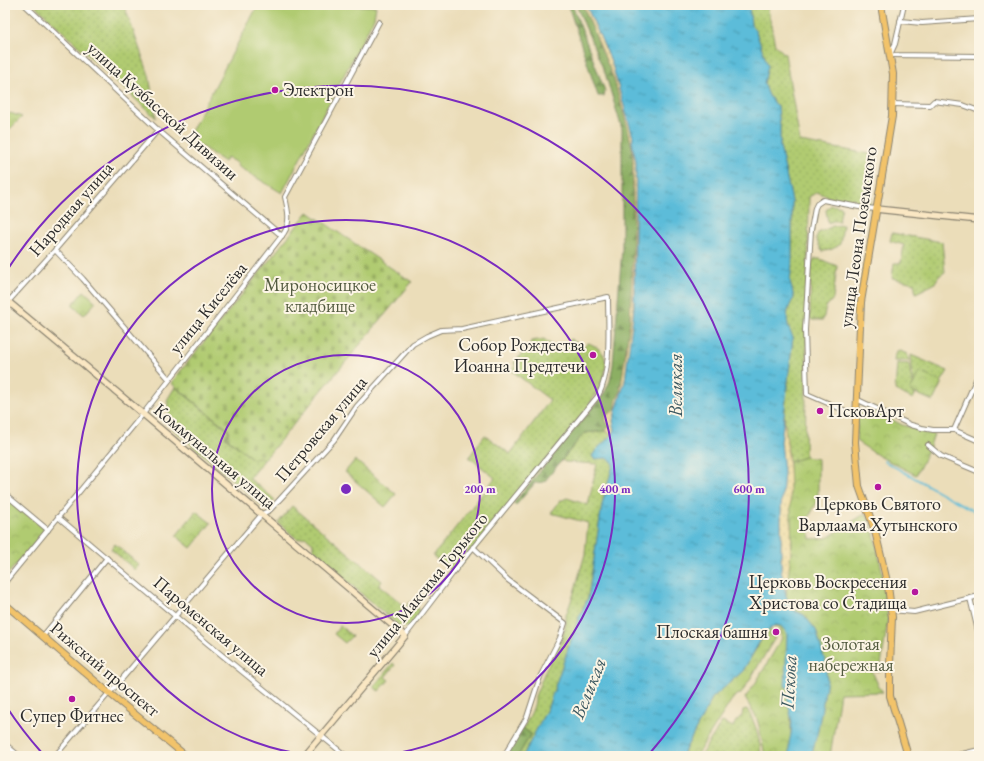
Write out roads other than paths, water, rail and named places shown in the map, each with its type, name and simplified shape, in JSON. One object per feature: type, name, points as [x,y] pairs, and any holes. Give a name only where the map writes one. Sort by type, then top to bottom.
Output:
[{"type":"main road","name":"улица Леона Поземского","points":[[881,5],[893,74],[893,104],[861,302],[855,442],[859,486],[875,531],[888,586],[892,610],[890,696],[908,756]]},
{"type":"main road","points":[[876,209],[979,220]]},
{"type":"main road","name":"Коммунальная улица","points":[[6,302],[143,414],[405,636]]},
{"type":"main road","name":"Рижский проспект","points":[[5,604],[109,693],[186,756]]},
{"type":"main road","name":"улица Максима Горького","points":[[304,756],[405,636]]},
{"type":"street","name":"улица Кузбасской Дивизии","points":[[25,5],[158,130],[282,236]]},
{"type":"street","points":[[904,5],[895,44],[890,55],[979,56]]},
{"type":"street","points":[[900,21],[922,23],[979,19]]},
{"type":"street","name":"улица Киселёва","points":[[5,582],[143,414],[287,229],[289,213],[286,197],[379,22]]},
{"type":"street","points":[[893,104],[930,105],[934,101],[963,105],[979,110]]},
{"type":"street","name":"Народная улица","points":[[6,302],[55,250],[158,130]]},
{"type":"street","points":[[856,415],[807,394],[805,330],[811,230],[815,208],[817,204],[823,200],[876,209]]},
{"type":"street","points":[[55,250],[83,279],[169,380]]},
{"type":"street","name":"Петровская улица","points":[[55,756],[262,514],[270,510],[334,440],[357,406],[413,344],[442,330],[462,329],[608,297]]},
{"type":"street","name":"улица Максима Горького","points":[[405,636],[422,612],[601,391],[607,366],[608,297]]},
{"type":"street","points":[[954,430],[979,373]]},
{"type":"street","points":[[973,388],[979,391]]},
{"type":"street","points":[[856,399],[902,421],[922,428],[933,430],[954,430],[979,441]]},
{"type":"street","points":[[928,445],[941,456],[979,472]]},
{"type":"street","points":[[5,494],[48,530]]},
{"type":"street","name":"Пароменская улица","points":[[58,517],[175,616],[346,756]]},
{"type":"street","points":[[474,548],[508,580],[565,623],[560,638],[540,677],[527,717],[504,756]]},
{"type":"street","points":[[43,636],[107,558]]},
{"type":"street","points":[[892,610],[914,612],[979,596]]},
{"type":"street","points":[[970,598],[979,635]]},
{"type":"street","points":[[5,744],[19,756]]},
{"type":"street","points":[[954,756],[979,750]]},
{"type":"water","points":[[586,5],[749,5],[751,25],[756,32],[768,66],[764,83],[769,96],[778,107],[780,147],[792,201],[792,264],[790,281],[794,298],[789,308],[787,322],[793,337],[781,442],[784,472],[781,507],[781,569],[786,596],[792,609],[804,615],[816,630],[825,661],[827,680],[817,735],[811,756],[789,756],[792,722],[787,698],[790,689],[785,686],[787,633],[781,626],[775,625],[764,634],[743,671],[712,698],[682,756],[523,756],[548,707],[579,617],[588,598],[602,505],[613,465],[612,461],[606,458],[594,459],[592,456],[597,449],[613,434],[615,429],[613,421],[625,381],[634,308],[636,162],[632,142],[633,137],[611,61]]},
{"type":"waterway","points":[[884,461],[979,514]]},
{"type":"place","name":"Электрон","points":[[275,90]]},
{"type":"place","name":"Собор Рождества Иоанна Предтечи","points":[[593,355]]},
{"type":"place","name":"ПсковАрт","points":[[820,411]]},
{"type":"place","name":"Церковь Святого Варлаама Хутынского","points":[[878,487]]},
{"type":"place","name":"Церковь Воскресения Христова со Стадища","points":[[915,592]]},
{"type":"place","name":"Плоская башня","points":[[776,632]]},
{"type":"place","name":"Супер Фитнес","points":[[72,699]]},
{"type":"park label","name":"Мироносицкое кладбище","points":[[320,295]]},
{"type":"park label","name":"Золотая набережная","points":[[851,654]]},
{"type":"water label","name":"Великая","points":[[675,385]]},
{"type":"water label","name":"Пскова","points":[[788,682]]},
{"type":"water label","name":"Великая","points":[[588,688]]}]
